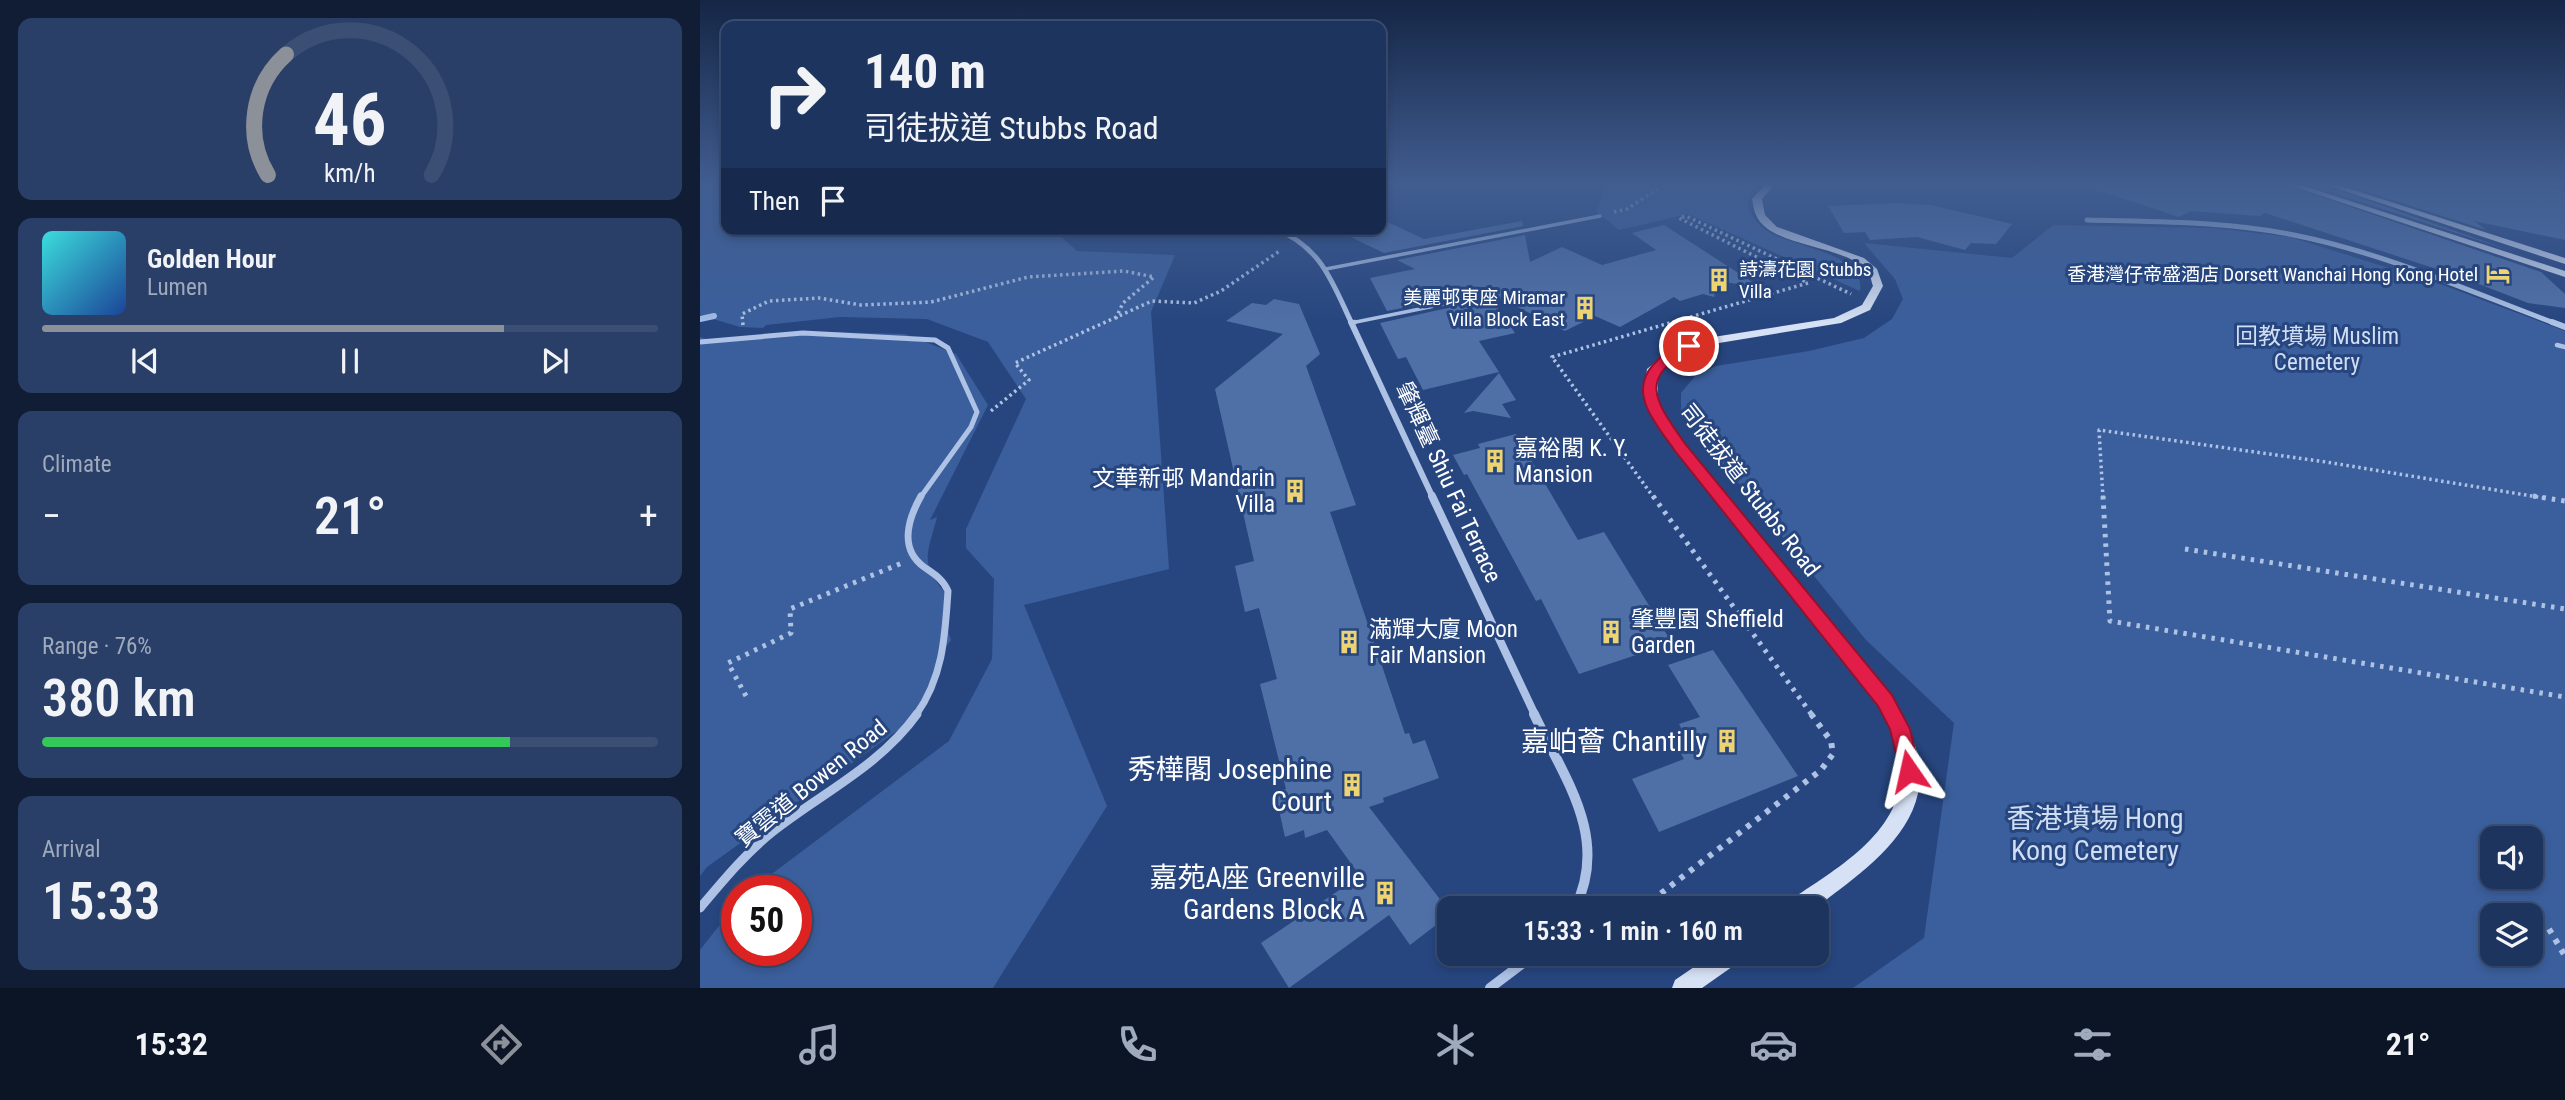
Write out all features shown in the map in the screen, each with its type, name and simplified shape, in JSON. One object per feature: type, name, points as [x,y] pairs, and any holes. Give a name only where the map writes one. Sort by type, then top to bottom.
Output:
[{"type":"main road","name":"司徒拔道 Stubbs Road","points":[[1783,231],[1860,261],[1874,273],[1877,280],[1878,286],[1873,298],[1860,310],[1828,323],[1724,338],[1689,346],[1661,362],[1651,376],[1649,385],[1652,404],[1666,428],[1885,701],[1896,719],[1904,743],[1909,786],[1902,814],[1894,829],[1874,851],[1812,896]]},
{"type":"main road","points":[[2433,231],[2565,274]]},
{"type":"main road","points":[[2474,231],[2565,261]]},
{"type":"main road","points":[[2492,237],[2565,251]]},
{"type":"main road","points":[[1682,988],[1714,966]]},
{"type":"street","points":[[2273,231],[2303,237],[2415,272],[2565,327]]},
{"type":"street","name":"肇輝臺 Shiu Fai Terrace","points":[[1291,235],[1298,238],[1326,269],[1586,825],[1591,862],[1584,894]]},
{"type":"street","points":[[700,342],[803,333],[941,342],[948,348],[977,412],[971,426],[911,511],[906,534],[914,558]]},
{"type":"street","name":"寶雲道 Bowen Road","points":[[700,908],[756,847],[880,754],[906,728],[924,704],[941,664],[948,591],[944,582],[914,558]]},
{"type":"street","points":[[1490,988],[1519,966]]},
{"type":"lane","points":[[1326,269],[1522,231]]},
{"type":"lane","points":[[1352,323],[1469,299]]},
{"type":"lane","points":[[2557,345],[2565,347]]},
{"type":"path","points":[[971,426],[1029,380],[1015,363],[1152,301],[1194,303],[1221,291],[1298,238]]},
{"type":"path","points":[[754,326],[743,326],[742,314],[769,301],[818,298],[861,305],[931,302],[1028,277],[1124,271],[1154,277],[1124,303],[1115,320]]},
{"type":"path","points":[[2565,501],[2338,464],[2099,430],[2110,621],[2565,697]]},
{"type":"path","points":[[2185,549],[2565,609]]},
{"type":"path","points":[[746,696],[729,663],[791,633],[790,609],[914,558]]},
{"type":"path","points":[[1584,894],[1589,896]]},
{"type":"path","points":[[2549,929],[2565,956]]},
{"type":"green space","points":[[700,231],[721,231],[721,235],[1060,235],[1077,251],[1175,255],[1151,312],[1169,569],[1024,605],[1107,806],[993,988],[700,988],[700,950],[721,923],[721,966],[812,966],[812,875],[770,875],[949,741],[992,659],[994,579],[966,548],[966,529],[1026,399],[988,342],[927,319],[840,317],[766,325],[763,328],[740,327],[700,315]]},
{"type":"green space","points":[[1726,231],[1768,231],[1826,253],[1852,268],[1859,278],[1860,291]]},
{"type":"green space","points":[[2045,231],[2239,231],[2290,237],[2440,284],[2565,331],[2565,988],[1853,988],[1924,938],[1954,723],[1866,640],[1681,412],[1681,393],[1696,375],[1716,366],[1809,351],[1864,338],[1892,319],[1903,299],[1895,279],[1864,243],[2012,258]]},
{"type":"green space","points":[[829,332],[905,334],[956,354],[988,405],[930,520],[937,517],[928,550],[929,566],[947,595],[945,622],[951,640],[944,649],[943,663],[908,723],[707,867],[700,876],[700,337],[710,340],[778,338]]},
{"type":"building","points":[[1386,231],[1407,231],[1424,239],[1467,231],[1497,231],[1384,253],[1346,235],[1386,235]]},
{"type":"building","points":[[1673,231],[1760,287],[1717,281],[1714,297],[1703,294],[1680,301],[1674,297],[1620,327],[1595,316],[1565,331],[1486,291],[1515,333],[1479,341],[1499,372],[1423,390],[1406,357],[1398,359],[1380,323],[1470,303],[1473,300],[1468,295],[1387,311],[1370,278],[1415,269],[1397,260],[1525,235],[1530,262],[1562,247],[1602,265],[1656,250],[1632,233]]},
{"type":"building","points":[[1843,231],[2006,231],[1996,244],[1971,243],[1965,250],[1917,237],[1870,240],[1865,232]]},
{"type":"building","name":"香港灣仔帝盛酒店 Dorsett Wanchai Hong Kong Hotel","points":[[2320,231],[2421,231],[2541,272],[2565,294],[2565,308],[2528,303],[2458,276]]},
{"type":"building","points":[[2451,231],[2455,231],[2515,252]]},
{"type":"building","points":[[2522,231],[2565,231],[2565,240]]},
{"type":"building","points":[[1274,299],[1299,304],[1320,354],[1306,366],[1356,505],[1330,512],[1405,734],[1409,733],[1413,744],[1425,740],[1439,778],[1383,798],[1384,802],[1369,807],[1437,896],[1437,924],[1410,945],[1389,915],[1289,988],[1261,943],[1360,876],[1327,830],[1305,838],[1304,830],[1285,837],[1275,792],[1286,789],[1260,684],[1277,679],[1259,608],[1245,612],[1235,566],[1254,561],[1215,389],[1283,334],[1226,321],[1252,303],[1266,305]]},
{"type":"building","points":[[1499,373],[1516,400],[1502,404],[1511,418],[1473,411],[1464,413]]},
{"type":"building","points":[[1516,434],[1578,540],[1604,532],[1672,643],[1579,674],[1541,599],[1536,601],[1467,474],[1464,475],[1453,455],[1480,448],[1478,444]]},
{"type":"building","name":"嘉岶薈 Chantilly","points":[[1713,650],[1798,776],[1659,832],[1632,779],[1684,759],[1675,743],[1687,739],[1679,724],[1700,717],[1668,665]]},
{"type":"waterway","points":[[700,319],[714,316]]},
{"type":"place","name":"香港灣仔帝盛酒店 Dorsett Wanchai Hong Kong Hotel","points":[[2498,274]]},
{"type":"place","name":"詩濤花園 Stubbs Villa","points":[[1719,280]]},
{"type":"place","name":"美麗邨東座 Miramar Villa Block East","points":[[1585,308]]},
{"type":"place","name":"嘉裕閣 K. Y. Mansion","points":[[1495,461]]},
{"type":"place","name":"文華新邨 Mandarin Villa","points":[[1295,491]]},
{"type":"place","name":"肇豐園 Sheffield Garden","points":[[1611,632]]},
{"type":"place","name":"滿輝大廈 Moon Fair Mansion","points":[[1349,642]]},
{"type":"place","name":"嘉岶薈 Chantilly","points":[[1727,741]]},
{"type":"place","name":"秀樺閣 Josephine Court","points":[[1352,785]]},
{"type":"place","name":"嘉苑A座 Greenville Gardens Block A","points":[[1385,893]]},
{"type":"route","points":[[1689,346],[1668,356],[1655,368],[1649,385],[1649,395],[1655,412],[1680,448],[1885,701],[1900,729],[1909,771]]},
{"type":"park label","name":"回教墳場 Muslim Cemetery","points":[[2317,349]]},
{"type":"park label","name":"香港墳場 Hong Kong Cemetery","points":[[2095,834]]}]
